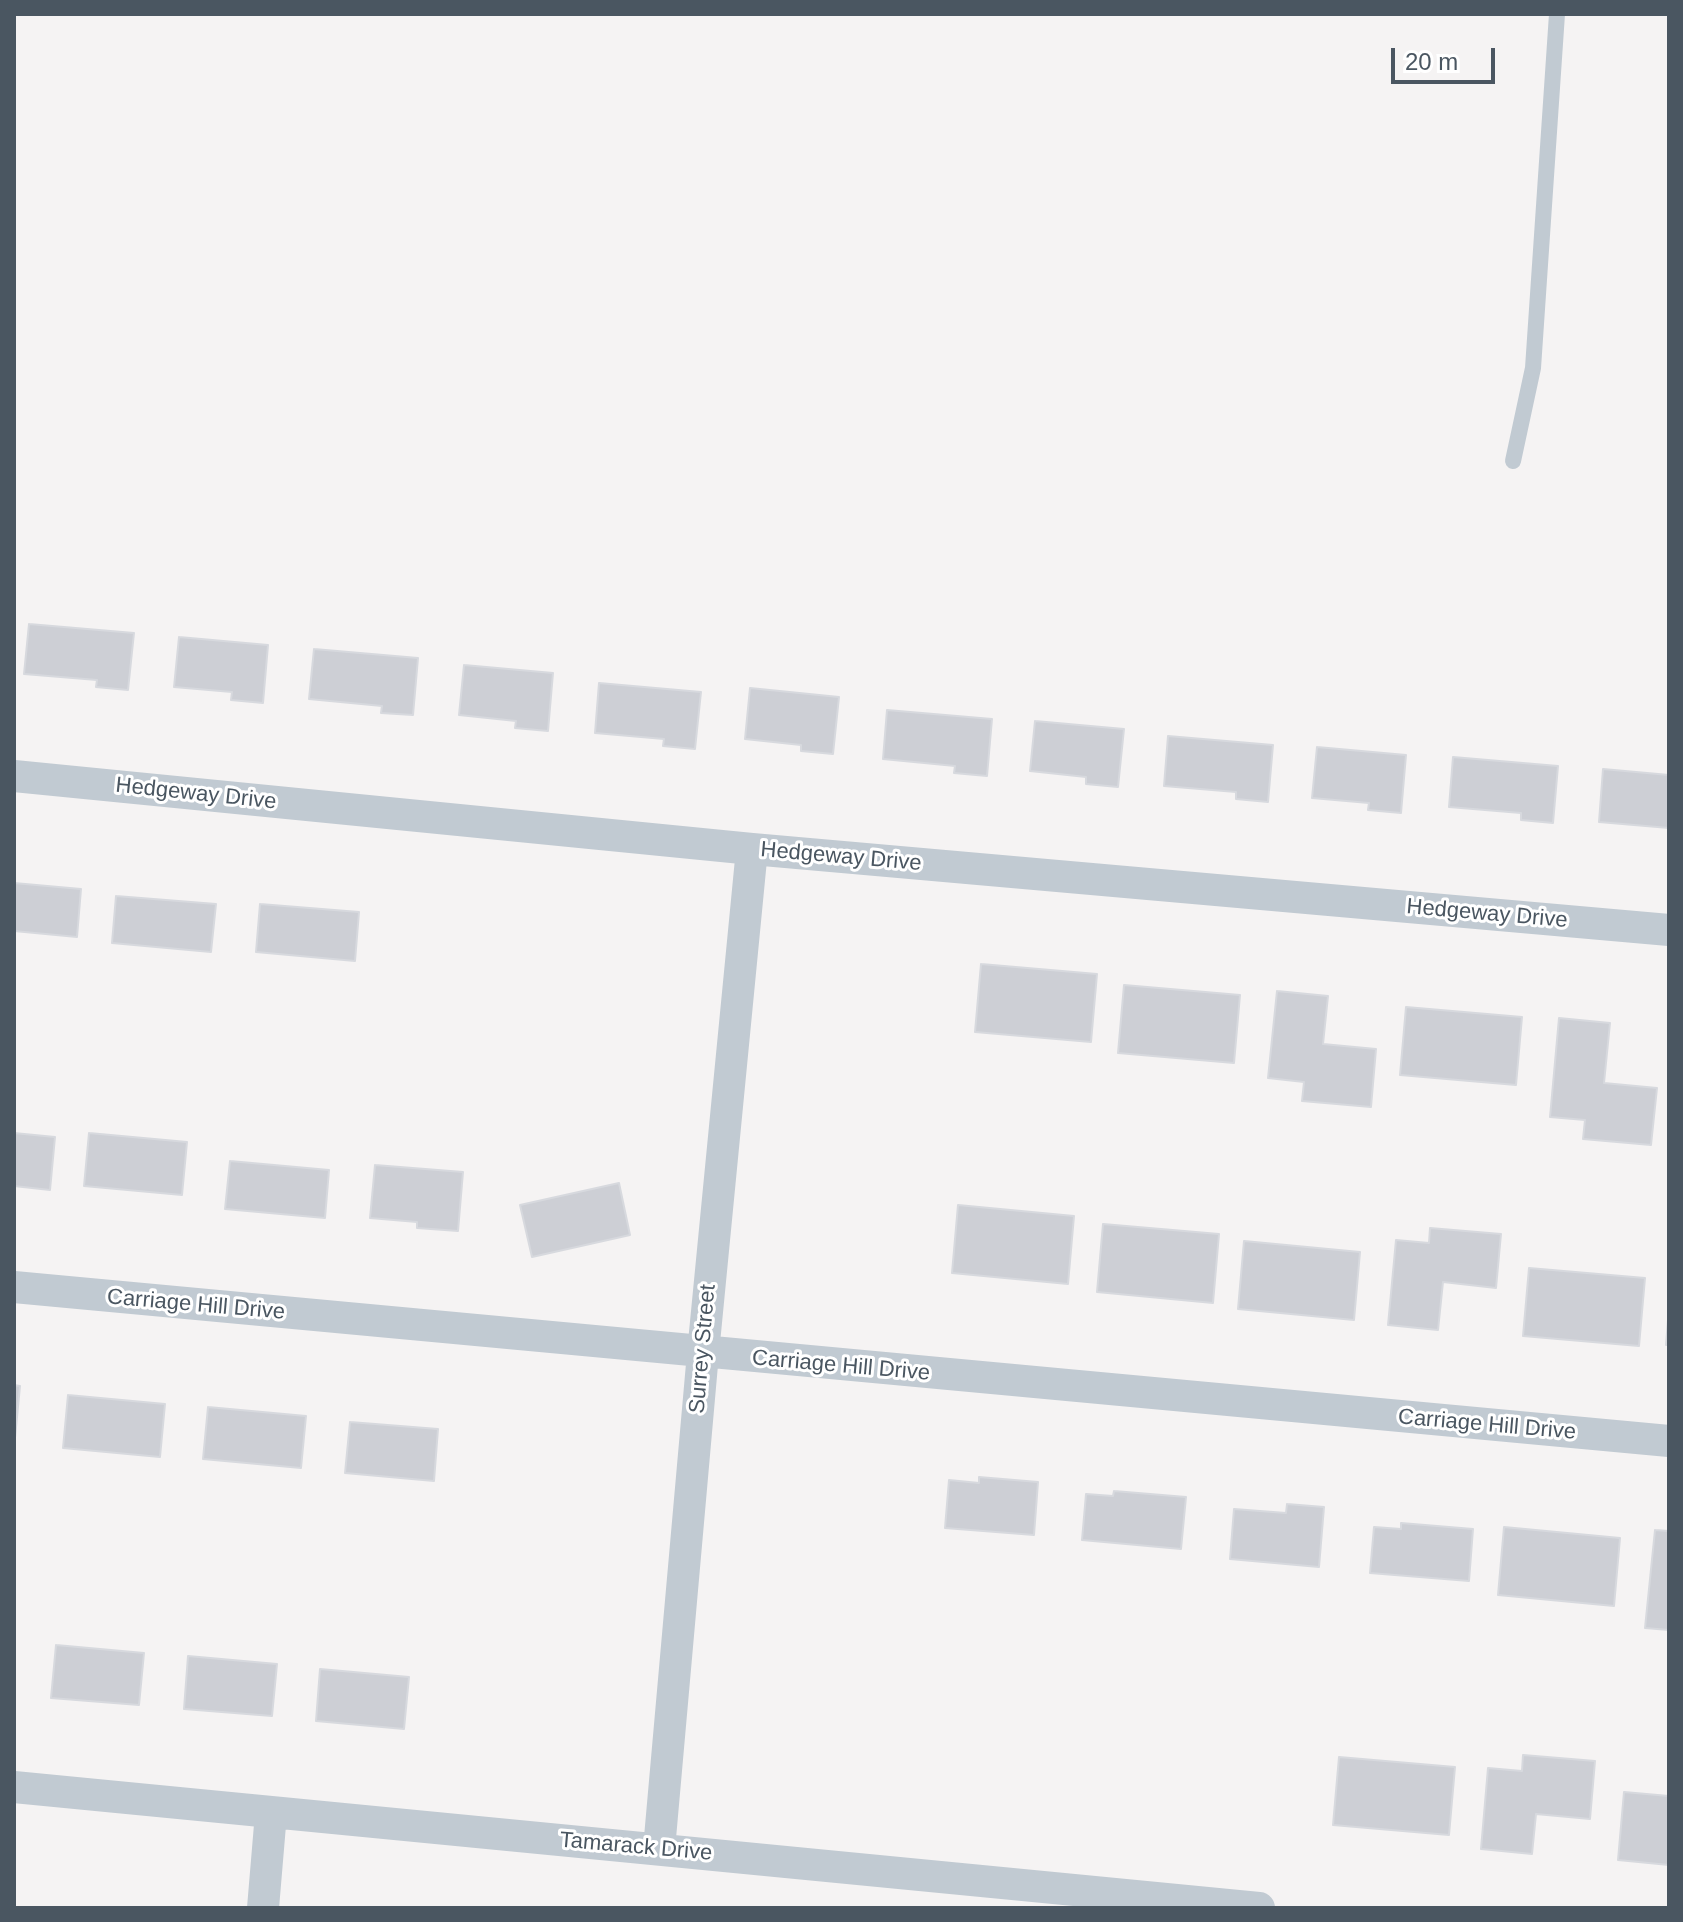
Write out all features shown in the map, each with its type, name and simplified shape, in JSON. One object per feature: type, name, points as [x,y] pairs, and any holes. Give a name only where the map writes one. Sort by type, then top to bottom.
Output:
[{"type":"street","name":"Hedgeway Drive","points":[[14,776],[752,849],[1669,930]]},
{"type":"street","name":"Surrey Street","points":[[659,1849],[752,849]]},
{"type":"street","name":"Carriage Hill Drive","points":[[14,1287],[1669,1441]]},
{"type":"street","name":"Tamarack Drive","points":[[14,1787],[1259,1908]]},
{"type":"street","points":[[263,1908],[271,1813]]},
{"type":"lane","points":[[1513,461],[1533,368],[1557,14]]},
{"type":"building","points":[[29,624],[134,633],[128,690],[96,687],[97,680],[24,674]]},
{"type":"building","points":[[179,637],[268,645],[263,703],[231,700],[232,692],[174,687]]},
{"type":"building","points":[[314,649],[418,658],[413,715],[381,713],[382,706],[309,699]]},
{"type":"building","points":[[464,665],[553,673],[548,731],[515,728],[516,721],[459,715]]},
{"type":"building","points":[[599,683],[701,692],[695,749],[663,746],[664,739],[595,733]]},
{"type":"building","points":[[750,688],[839,697],[833,754],[801,751],[801,745],[745,739]]},
{"type":"building","points":[[887,710],[992,719],[987,776],[954,773],[955,766],[883,759]]},
{"type":"building","points":[[1035,721],[1124,729],[1118,787],[1086,784],[1086,777],[1030,771]]},
{"type":"building","points":[[1168,736],[1273,745],[1268,802],[1236,799],[1236,792],[1164,786]]},
{"type":"building","points":[[1317,747],[1406,755],[1401,813],[1368,810],[1369,803],[1312,798]]},
{"type":"building","points":[[1453,757],[1558,766],[1553,823],[1521,820],[1521,813],[1449,807]]},
{"type":"building","points":[[1603,769],[1669,775],[1669,828],[1599,822]]},
{"type":"building","points":[[14,883],[81,889],[77,937],[14,931]]},
{"type":"building","points":[[116,896],[216,904],[211,952],[112,943]]},
{"type":"building","points":[[260,904],[359,912],[355,961],[256,952]]},
{"type":"building","points":[[981,964],[1097,974],[1091,1042],[975,1032]]},
{"type":"building","points":[[1124,985],[1240,995],[1234,1063],[1118,1053]]},
{"type":"building","points":[[1277,991],[1328,996],[1323,1044],[1376,1049],[1371,1107],[1302,1101],[1304,1082],[1268,1078]]},
{"type":"building","points":[[1406,1007],[1522,1017],[1516,1085],[1400,1075]]},
{"type":"building","points":[[1559,1018],[1610,1023],[1604,1083],[1657,1088],[1651,1145],[1583,1139],[1585,1120],[1550,1117]]},
{"type":"building","points":[[14,1133],[55,1137],[50,1190],[14,1186]]},
{"type":"building","points":[[89,1133],[187,1142],[182,1195],[84,1186]]},
{"type":"building","points":[[230,1161],[329,1170],[325,1218],[225,1209]]},
{"type":"building","points":[[375,1165],[463,1172],[458,1231],[417,1228],[417,1222],[370,1218]]},
{"type":"building","points":[[619,1183],[630,1235],[532,1257],[520,1205]]},
{"type":"building","points":[[958,1205],[1074,1216],[1068,1284],[952,1273]]},
{"type":"building","points":[[1103,1224],[1219,1234],[1213,1303],[1097,1292]]},
{"type":"building","points":[[1430,1228],[1501,1234],[1496,1288],[1443,1282],[1438,1330],[1388,1325],[1396,1240],[1429,1243]]},
{"type":"building","points":[[1244,1241],[1360,1252],[1354,1320],[1238,1309]]},
{"type":"building","points":[[1529,1268],[1645,1278],[1639,1346],[1523,1336]]},
{"type":"building","points":[[1669,1307],[1669,1345],[1666,1345]]},
{"type":"building","points":[[14,1385],[20,1386],[15,1438],[14,1438]]},
{"type":"building","points":[[68,1395],[165,1404],[160,1457],[63,1448]]},
{"type":"building","points":[[208,1407],[306,1416],[301,1468],[203,1459]]},
{"type":"building","points":[[350,1422],[438,1429],[434,1481],[345,1473]]},
{"type":"building","points":[[979,1477],[1038,1482],[1034,1535],[945,1528],[949,1480],[979,1483]]},
{"type":"building","points":[[1114,1491],[1186,1497],[1181,1549],[1082,1540],[1086,1494],[1113,1496]]},
{"type":"building","points":[[1287,1504],[1324,1507],[1319,1567],[1230,1559],[1234,1509],[1286,1513]]},
{"type":"building","points":[[1401,1523],[1473,1529],[1469,1581],[1370,1573],[1374,1527],[1401,1529]]},
{"type":"building","points":[[1504,1527],[1620,1538],[1614,1606],[1498,1595]]},
{"type":"building","points":[[1655,1530],[1669,1531],[1669,1630],[1645,1628]]},
{"type":"building","points":[[56,1645],[144,1653],[139,1705],[51,1698]]},
{"type":"building","points":[[188,1656],[277,1664],[272,1716],[184,1709]]},
{"type":"building","points":[[320,1669],[409,1677],[404,1729],[316,1721]]},
{"type":"building","points":[[1523,1755],[1595,1761],[1590,1819],[1536,1814],[1532,1854],[1481,1849],[1488,1768],[1522,1771]]},
{"type":"building","points":[[1339,1757],[1455,1767],[1449,1835],[1333,1825]]},
{"type":"building","points":[[1624,1792],[1669,1796],[1669,1865],[1618,1860]]}]
